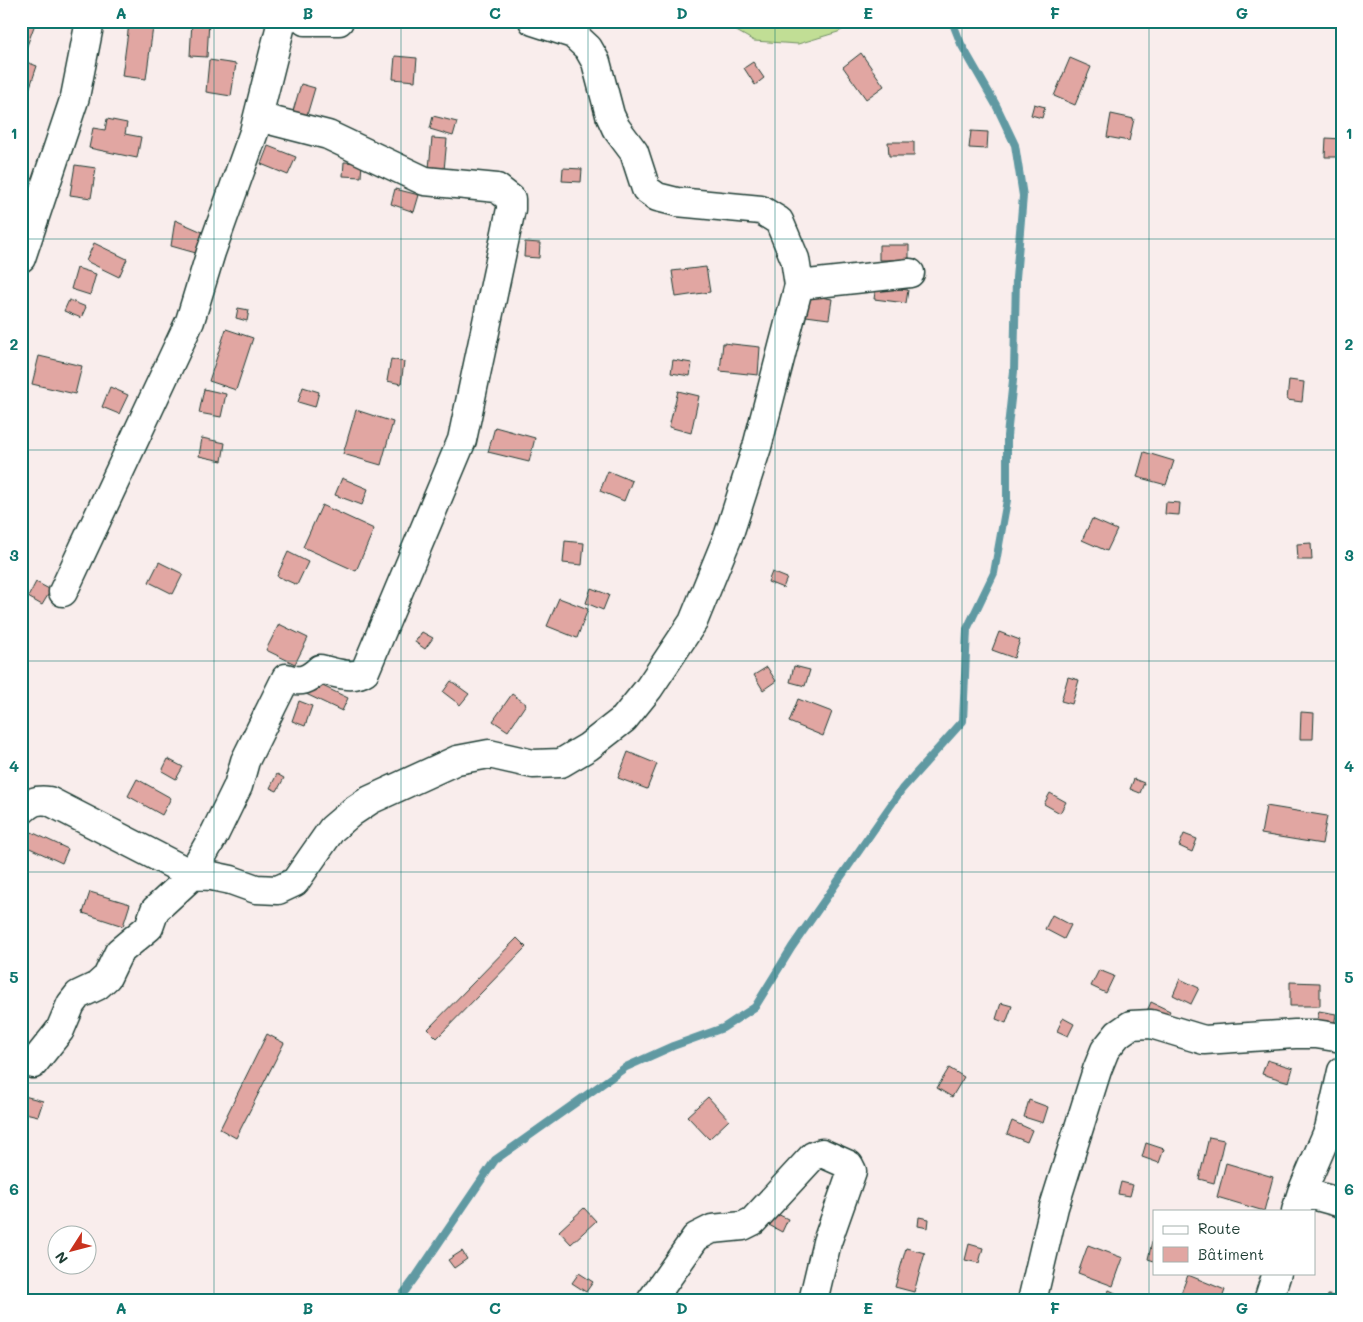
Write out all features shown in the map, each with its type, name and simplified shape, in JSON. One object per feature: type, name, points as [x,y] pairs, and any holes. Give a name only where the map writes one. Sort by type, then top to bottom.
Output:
[{"type":"street","points":[[21,258],[75,97],[90,21]]},
{"type":"street","points":[[64,592],[190,321],[211,252],[243,165],[258,117],[282,21]]},
{"type":"street","points":[[305,21],[339,21]]},
{"type":"street","points":[[21,811],[31,801],[49,801],[193,875],[231,880],[256,889],[278,890],[295,882],[332,829],[370,800],[457,760],[489,754],[533,764],[561,763],[588,747],[624,719],[649,688],[693,622],[729,534],[757,448],[799,285],[795,259],[779,221],[761,210],[678,202],[657,197],[646,189],[634,152],[616,128],[605,103],[596,62],[588,48],[573,34],[534,21]]},
{"type":"street","points":[[33,1064],[60,1030],[71,1004],[78,995],[97,986],[107,977],[119,952],[149,928],[155,910],[193,875],[234,794],[246,761],[286,678],[297,682],[309,680],[320,669],[352,676],[359,675],[365,671],[462,440],[511,209],[511,199],[497,188],[425,180],[328,134],[258,117]]},
{"type":"street","points":[[799,285],[910,273]]},
{"type":"street","points":[[1032,1301],[1054,1207],[1097,1070],[1106,1050],[1118,1034],[1131,1025],[1151,1024],[1204,1040],[1295,1034],[1316,1034],[1342,1038]]},
{"type":"street","points":[[1342,1071],[1329,1129],[1299,1201],[1342,1203]]},
{"type":"street","points":[[651,1301],[696,1237],[712,1229],[742,1226],[753,1221],[813,1156],[822,1153],[849,1165],[852,1171],[827,1242],[813,1301]]},
{"type":"street","points":[[1268,1301],[1277,1274]]},
{"type":"green space","points":[[719,21],[859,21],[838,32],[798,44],[754,41]]},
{"type":"building","points":[[21,21],[36,21],[24,54],[21,53]]},
{"type":"building","points":[[192,21],[209,21],[207,57],[190,56]]},
{"type":"building","points":[[129,24],[153,27],[146,79],[122,76]]},
{"type":"building","points":[[861,53],[884,86],[866,99],[843,67]]},
{"type":"building","points":[[395,56],[417,58],[415,81],[393,79]]},
{"type":"building","points":[[1070,58],[1091,67],[1075,105],[1054,96]]},
{"type":"building","points":[[21,60],[37,66],[26,99],[21,97]]},
{"type":"building","points":[[209,60],[236,64],[231,96],[206,92]]},
{"type":"building","points":[[753,62],[764,78],[755,85],[744,68]]},
{"type":"building","points":[[301,84],[315,88],[307,115],[293,111]]},
{"type":"building","points":[[1034,104],[1045,107],[1042,118],[1031,115]]},
{"type":"building","points":[[1111,114],[1134,119],[1129,141],[1107,137]]},
{"type":"building","points":[[433,116],[457,122],[453,136],[430,129]]},
{"type":"building","points":[[107,119],[127,123],[125,134],[141,137],[137,158],[89,148],[93,128],[105,130]]},
{"type":"building","points":[[971,131],[988,132],[987,149],[969,148]]},
{"type":"building","points":[[432,138],[447,139],[444,170],[429,168]]},
{"type":"building","points":[[1326,138],[1342,139],[1342,157],[1325,157]]},
{"type":"building","points":[[888,142],[914,142],[914,156],[889,156]]},
{"type":"building","points":[[268,146],[296,157],[288,175],[261,164]]},
{"type":"building","points":[[344,162],[362,163],[361,177],[343,176]]},
{"type":"building","points":[[75,165],[96,168],[91,198],[70,195]]},
{"type":"building","points":[[563,168],[582,169],[581,182],[562,181]]},
{"type":"building","points":[[395,189],[419,195],[414,212],[391,204]]},
{"type":"building","points":[[175,220],[207,234],[203,255],[171,246]]},
{"type":"building","points":[[525,242],[540,243],[539,258],[524,257]]},
{"type":"building","points":[[94,243],[127,259],[119,277],[86,261]]},
{"type":"building","points":[[879,245],[909,245],[909,260],[879,260]]},
{"type":"building","points":[[706,267],[710,292],[676,297],[672,271]]},
{"type":"building","points":[[77,268],[96,274],[90,295],[71,289]]},
{"type":"building","points":[[876,286],[908,290],[906,303],[874,299]]},
{"type":"building","points":[[809,295],[832,299],[829,319],[806,316]]},
{"type":"building","points":[[69,300],[86,307],[81,318],[64,311]]},
{"type":"building","points":[[238,308],[249,310],[247,321],[236,318]]},
{"type":"building","points":[[226,329],[253,338],[236,390],[209,381]]},
{"type":"building","points":[[723,343],[760,347],[758,375],[720,371]]},
{"type":"building","points":[[39,356],[82,366],[75,394],[32,384]]},
{"type":"building","points":[[391,359],[404,362],[401,384],[387,381]]},
{"type":"building","points":[[673,360],[692,363],[690,376],[671,373]]},
{"type":"building","points":[[1289,380],[1304,382],[1302,402],[1287,400]]},
{"type":"building","points":[[110,387],[128,395],[119,414],[102,407]]},
{"type":"building","points":[[303,387],[319,392],[315,407],[298,402]]},
{"type":"building","points":[[204,389],[226,394],[221,417],[199,413]]},
{"type":"building","points":[[678,391],[699,396],[691,433],[669,427]]},
{"type":"building","points":[[356,410],[393,422],[381,465],[343,454]]},
{"type":"building","points":[[495,427],[535,438],[529,462],[488,452]]},
{"type":"building","points":[[202,438],[225,443],[222,461],[199,456]]},
{"type":"building","points":[[1144,452],[1174,461],[1166,485],[1137,477]]},
{"type":"building","points":[[608,471],[632,481],[624,501],[600,491]]},
{"type":"building","points":[[342,478],[368,489],[362,505],[335,495]]},
{"type":"building","points":[[1166,502],[1180,503],[1179,515],[1165,514]]},
{"type":"building","points":[[322,505],[374,529],[356,571],[303,547]]},
{"type":"building","points":[[1092,519],[1117,530],[1107,551],[1082,540]]},
{"type":"building","points":[[565,541],[584,543],[582,565],[563,563]]},
{"type":"building","points":[[1311,543],[1312,560],[1298,560],[1297,544]]},
{"type":"building","points":[[288,552],[308,562],[297,585],[277,576]]},
{"type":"building","points":[[159,562],[183,574],[173,594],[149,582]]},
{"type":"building","points":[[772,572],[787,578],[783,588],[768,582]]},
{"type":"building","points":[[36,582],[51,590],[42,605],[28,597]]},
{"type":"building","points":[[591,588],[609,595],[603,610],[586,603]]},
{"type":"building","points":[[559,598],[588,609],[577,638],[547,626]]},
{"type":"building","points":[[279,624],[308,638],[295,664],[266,650]]},
{"type":"building","points":[[422,632],[433,638],[425,649],[415,642]]},
{"type":"building","points":[[999,632],[1020,640],[1014,658],[992,650]]},
{"type":"building","points":[[794,666],[810,670],[805,686],[790,682]]},
{"type":"building","points":[[767,667],[776,681],[763,690],[754,675]]},
{"type":"building","points":[[1068,677],[1079,680],[1072,704],[1061,701]]},
{"type":"building","points":[[312,681],[348,698],[342,711],[306,694]]},
{"type":"building","points":[[451,681],[469,694],[460,705],[443,692]]},
{"type":"building","points":[[512,694],[526,704],[508,731],[493,721]]},
{"type":"building","points":[[798,699],[832,712],[823,736],[789,722]]},
{"type":"building","points":[[299,701],[312,706],[305,726],[292,721]]},
{"type":"building","points":[[1301,712],[1314,713],[1313,739],[1300,739]]},
{"type":"building","points":[[628,752],[657,764],[647,789],[618,778]]},
{"type":"building","points":[[168,759],[183,767],[176,779],[162,771]]},
{"type":"building","points":[[277,774],[284,778],[277,791],[270,788]]},
{"type":"building","points":[[137,779],[171,798],[162,815],[128,796]]},
{"type":"building","points":[[1134,779],[1144,783],[1140,793],[1130,789]]},
{"type":"building","points":[[1050,793],[1066,802],[1060,813],[1044,804]]},
{"type":"building","points":[[1266,806],[1327,816],[1322,844],[1261,834]]},
{"type":"building","points":[[25,829],[68,849],[62,863],[21,844],[21,838]]},
{"type":"building","points":[[1184,834],[1197,839],[1192,852],[1179,846]]},
{"type":"building","points":[[90,892],[130,904],[123,926],[83,913]]},
{"type":"building","points":[[1052,915],[1071,925],[1064,939],[1045,929]]},
{"type":"building","points":[[517,938],[526,947],[437,1038],[428,1029]]},
{"type":"building","points":[[1099,970],[1114,976],[1106,993],[1091,986]]},
{"type":"building","points":[[1180,979],[1199,988],[1191,1004],[1173,995]]},
{"type":"building","points":[[1290,982],[1320,983],[1320,1006],[1290,1006]]},
{"type":"building","points":[[1151,1002],[1170,1011],[1163,1024],[1145,1016]]},
{"type":"building","points":[[1001,1003],[1012,1006],[1006,1023],[996,1019]]},
{"type":"building","points":[[1319,1011],[1336,1014],[1334,1028],[1316,1025]]},
{"type":"building","points":[[1063,1018],[1074,1024],[1068,1036],[1057,1031]]},
{"type":"building","points":[[267,1034],[284,1043],[236,1138],[220,1129]]},
{"type":"building","points":[[1267,1060],[1293,1068],[1289,1082],[1262,1074]]},
{"type":"building","points":[[949,1068],[964,1077],[952,1097],[937,1088]]},
{"type":"building","points":[[24,1096],[43,1101],[38,1116],[21,1112]]},
{"type":"building","points":[[708,1097],[729,1120],[709,1139],[687,1116]]},
{"type":"building","points":[[1029,1100],[1048,1107],[1043,1123],[1024,1117]]},
{"type":"building","points":[[1012,1121],[1032,1130],[1027,1142],[1007,1134]]},
{"type":"building","points":[[1209,1137],[1224,1140],[1214,1183],[1199,1179]]},
{"type":"building","points":[[1146,1143],[1164,1149],[1159,1163],[1142,1157]]},
{"type":"building","points":[[1226,1163],[1273,1177],[1264,1210],[1217,1197]]},
{"type":"building","points":[[1121,1182],[1133,1185],[1130,1196],[1118,1194]]},
{"type":"building","points":[[584,1208],[596,1221],[571,1244],[559,1231]]},
{"type":"building","points":[[773,1212],[788,1219],[782,1232],[767,1224]]},
{"type":"building","points":[[919,1217],[929,1219],[928,1228],[918,1226]]},
{"type":"building","points":[[1153,1238],[1153,1261],[1148,1259]]},
{"type":"building","points":[[969,1244],[983,1248],[979,1263],[965,1260]]},
{"type":"building","points":[[1088,1245],[1123,1258],[1113,1286],[1078,1273]]},
{"type":"building","points":[[906,1248],[925,1253],[914,1292],[895,1287]]},
{"type":"building","points":[[462,1251],[467,1259],[454,1268],[448,1260]]},
{"type":"building","points":[[579,1273],[593,1282],[586,1292],[572,1283]]},
{"type":"building","points":[[1188,1275],[1225,1290],[1221,1301],[1178,1301]]},
{"type":"building","points":[[1109,1290],[1126,1298],[1125,1301],[1108,1301],[1105,1299]]},
{"type":"building","points":[[1328,1295],[1342,1297],[1342,1301],[1327,1301]]},
{"type":"waterway","points":[[398,1301],[495,1160],[626,1067],[673,1046],[723,1028],[755,1007],[792,947],[902,789],[963,721],[967,629],[994,573],[1007,500],[1007,436],[1014,371],[1016,278],[1023,196],[1015,145],[996,105],[961,44],[952,21]]}]
